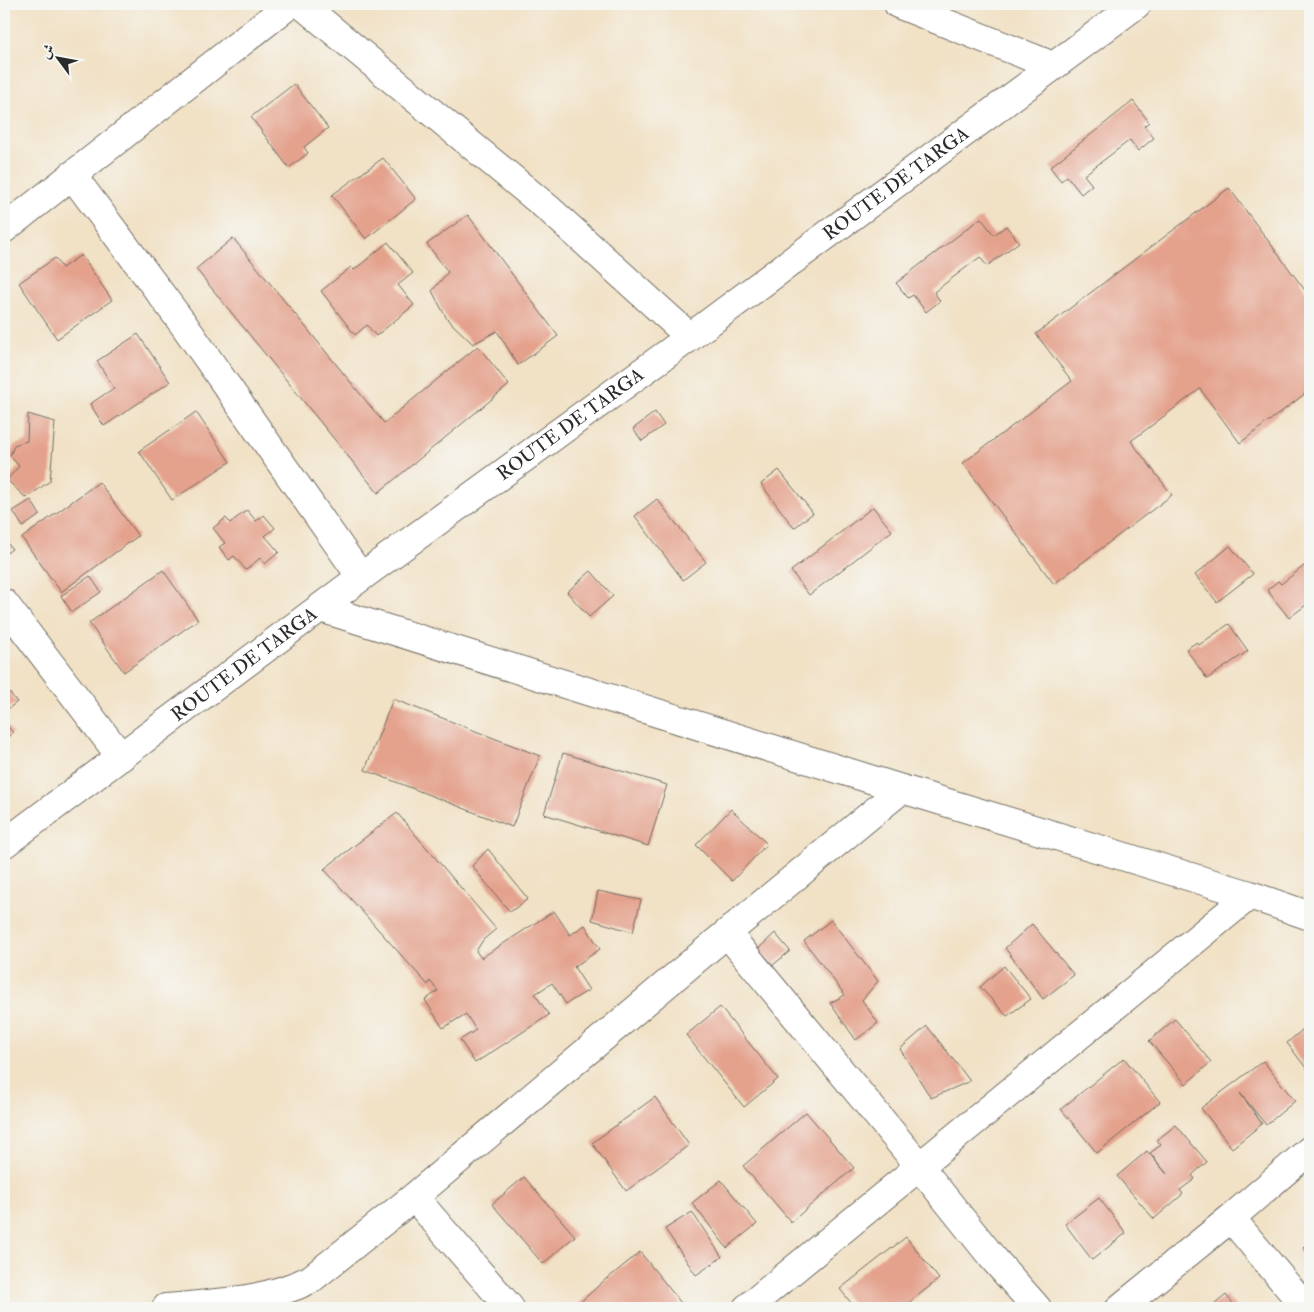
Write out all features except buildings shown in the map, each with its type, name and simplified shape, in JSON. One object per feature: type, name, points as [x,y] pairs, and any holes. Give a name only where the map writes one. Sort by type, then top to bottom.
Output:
[{"type":"street","points":[[4,229],[290,4]]},
{"type":"street","points":[[301,4],[550,210],[690,337]]},
{"type":"street","points":[[898,4],[1053,66]]},
{"type":"street","name":"ROUTE DE TARGA","points":[[4,844],[361,577],[690,337],[1137,4]]},
{"type":"street","points":[[72,175],[184,325],[361,577]]},
{"type":"street","points":[[4,603],[122,756]]},
{"type":"street","points":[[320,608],[1250,895],[1310,916]]},
{"type":"street","points":[[166,1308],[257,1298],[292,1289],[310,1280],[414,1197],[727,933],[902,789]]},
{"type":"street","points":[[747,1308],[1250,895]]},
{"type":"street","points":[[727,933],[920,1167],[992,1258],[1037,1308]]},
{"type":"street","points":[[1120,1308],[1310,1150]]},
{"type":"street","points":[[414,1197],[510,1308]]},
{"type":"street","points":[[1230,1218],[1306,1308]]}]
